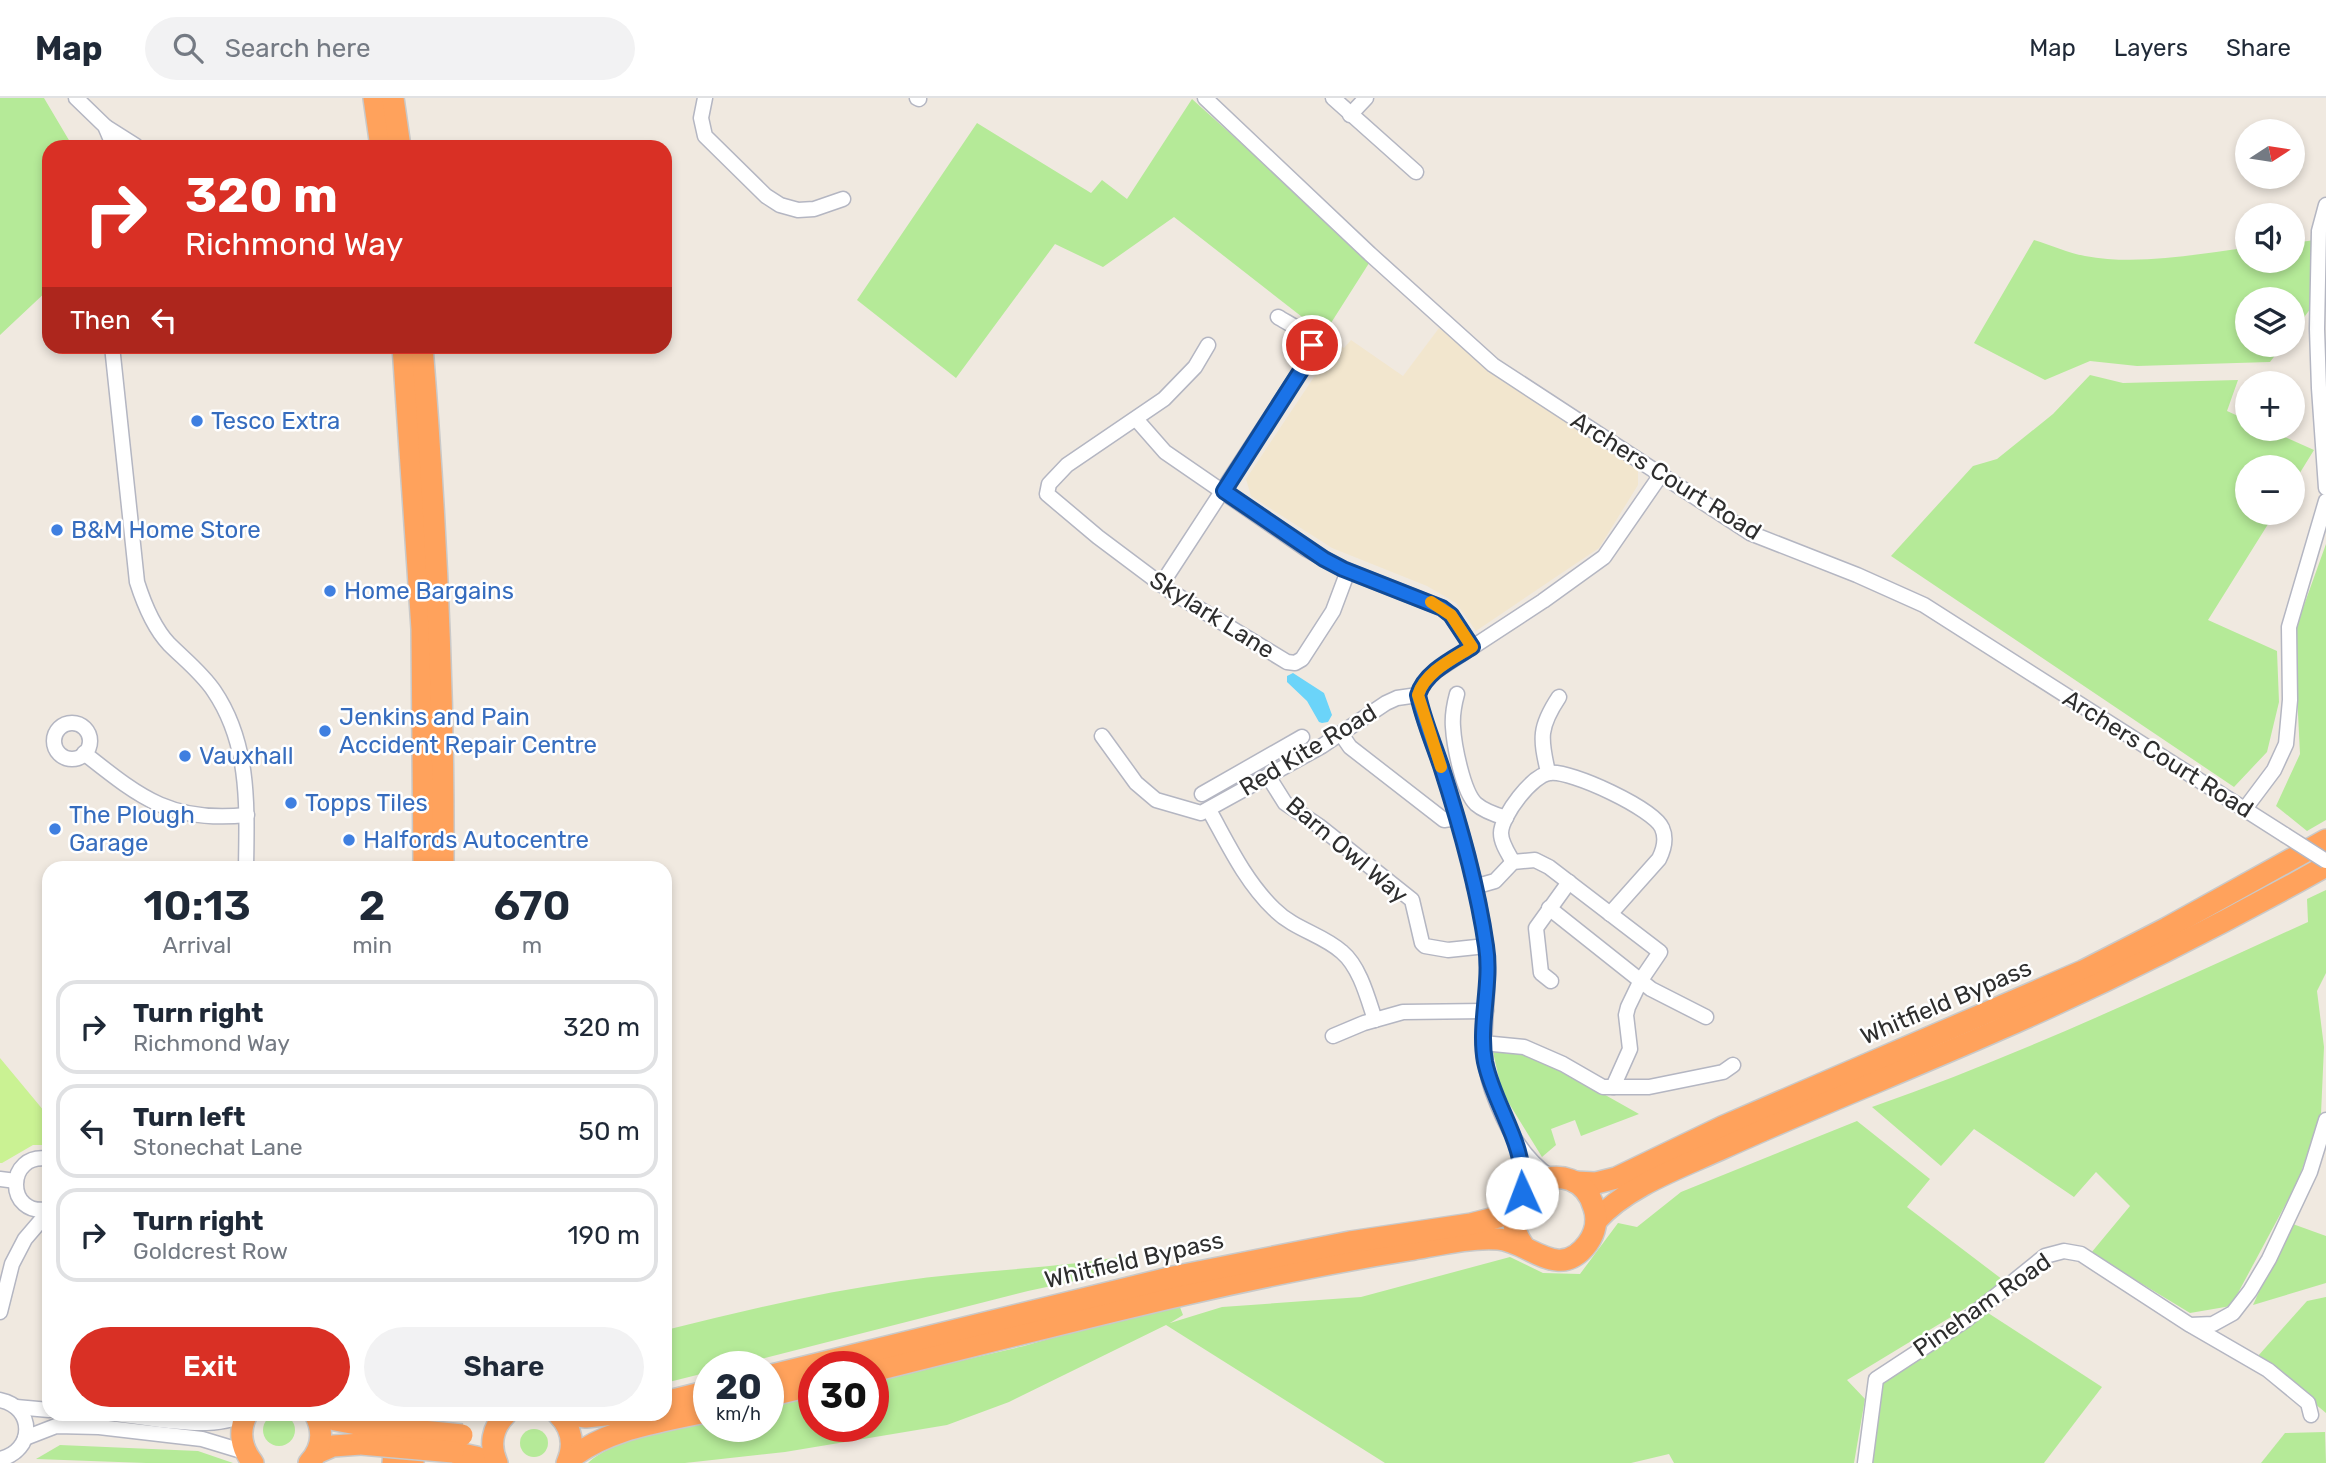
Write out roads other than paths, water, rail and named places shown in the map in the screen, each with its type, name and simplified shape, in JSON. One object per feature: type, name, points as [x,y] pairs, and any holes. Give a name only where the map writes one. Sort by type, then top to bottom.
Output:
[{"type":"highway","points":[[374,98],[380,140]]},
{"type":"highway","points":[[393,98],[399,140]]},
{"type":"highway","points":[[404,354],[422,629],[424,861]]},
{"type":"highway","points":[[423,354],[433,484],[443,766],[443,861]]},
{"type":"highway","points":[[443,766],[451,793],[454,861]]},
{"type":"highway","name":"Whitfield Bypass","points":[[1575,1182],[1596,1183],[1616,1178],[1772,1105],[2083,971],[2191,915],[2326,839]]},
{"type":"highway","name":"Whitfield Bypass","points":[[1596,1221],[1611,1205],[1627,1194],[1702,1157],[2092,987],[2252,908],[2326,866]]},
{"type":"highway","points":[[1551,1177],[1575,1182],[1591,1199],[1596,1221],[1592,1236],[1584,1248],[1564,1259],[1542,1258],[1523,1245],[1515,1228],[1518,1201],[1535,1182],[1551,1177]]},
{"type":"highway","name":"Whitfield Bypass","points":[[784,1372],[1208,1269],[1350,1242],[1471,1224],[1498,1217],[1518,1201]]},
{"type":"highway","name":"Whitfield Bypass","points":[[889,1367],[1177,1295],[1293,1270],[1484,1240],[1506,1240],[1523,1245]]},
{"type":"highway","points":[[672,1400],[693,1395]]},
{"type":"highway","points":[[672,1420],[693,1415]]},
{"type":"highway","points":[[244,1421],[241,1432],[249,1457]]},
{"type":"highway","points":[[313,1458],[321,1432],[319,1421]]},
{"type":"highway","points":[[340,1421],[362,1435]]},
{"type":"highway","points":[[393,1463],[397,1421]]},
{"type":"highway","points":[[413,1463],[416,1421]]},
{"type":"highway","points":[[457,1444],[499,1421]]},
{"type":"highway","points":[[497,1463],[492,1447],[501,1421]]},
{"type":"highway","points":[[563,1421],[570,1431],[572,1445],[568,1461]]},
{"type":"highway","points":[[568,1461],[604,1437],[669,1421]]},
{"type":"highway","points":[[313,1458],[333,1446],[362,1435],[457,1444],[490,1463]]},
{"type":"street","points":[[76,98],[105,126],[125,140]]},
{"type":"street","points":[[705,98],[701,118],[705,136],[766,196],[780,205],[798,211],[814,209],[843,199]]},
{"type":"street","name":"Archers Court Road","points":[[1205,98],[1370,254],[1493,365],[1750,533],[1857,575],[1924,605],[2326,861]]},
{"type":"street","points":[[1333,98],[1416,172]]},
{"type":"street","points":[[1350,115],[1366,98]]},
{"type":"street","points":[[105,126],[111,140]]},
{"type":"street","points":[[2326,205],[2319,231],[2317,329],[2319,402],[2326,488]]},
{"type":"street","points":[[1161,585],[1311,352],[1311,340],[1278,317]]},
{"type":"street","points":[[1208,345],[1195,367],[1181,383],[1136,419],[1164,452],[1306,548],[1348,571],[1442,608],[1451,615],[1472,647]]},
{"type":"street","points":[[113,354],[137,582],[155,624],[168,643],[214,689],[235,732],[243,758],[247,815],[246,861]]},
{"type":"street","name":"Skylark Lane","points":[[1136,419],[1068,465],[1049,484],[1047,494],[1161,585],[1287,662],[1294,663],[1302,659],[1333,611],[1348,571]]},
{"type":"street","points":[[1551,1177],[1532,1163],[1517,1143],[1493,1092],[1483,1051],[1488,971],[1486,946],[1457,818],[1418,695],[1433,673],[1543,601],[1604,557],[1660,476]]},
{"type":"street","points":[[2244,810],[2274,771],[2286,744],[2290,700],[2289,627],[2326,501]]},
{"type":"street","points":[[1457,694],[1453,708],[1453,728],[1467,789],[1475,803],[1506,818]]},
{"type":"street","name":"Red Kite Road","points":[[1205,811],[1341,734],[1386,703],[1397,698],[1418,695]]},
{"type":"street","points":[[1548,772],[1541,737],[1547,715],[1559,697]]},
{"type":"street","points":[[1341,734],[1350,747],[1444,820],[1457,818]]},
{"type":"street","points":[[1102,736],[1136,783],[1156,800],[1205,811],[1240,866],[1273,908],[1292,925],[1327,942],[1349,959],[1375,1020]]},
{"type":"street","points":[[1202,794],[1302,737]]},
{"type":"street","points":[[1286,746],[1295,761]]},
{"type":"street","points":[[84,753],[129,789],[158,805],[204,816],[247,815]]},
{"type":"street","points":[[1513,862],[1503,845],[1500,831],[1506,818],[1536,779],[1548,772],[1583,779],[1605,790],[1651,815],[1664,830],[1664,849],[1659,859],[1610,914]]},
{"type":"street","name":"Barn Owl Way","points":[[1268,776],[1285,803],[1319,826],[1412,900],[1425,946],[1448,950],[1486,946]]},
{"type":"street","points":[[1226,780],[1234,795]]},
{"type":"street","points":[[1474,887],[1495,880],[1513,862],[1535,860],[1549,867],[1660,952],[1641,981],[1626,1015],[1630,1049],[1613,1087]]},
{"type":"street","points":[[1551,981],[1541,972],[1535,934],[1537,924],[1569,882]]},
{"type":"street","points":[[1549,908],[1651,989],[1706,1017]]},
{"type":"street","points":[[1333,1035],[1403,1012],[1486,1011]]},
{"type":"street","points":[[1483,1043],[1524,1047],[1563,1064],[1590,1082],[1603,1087],[1649,1087],[1723,1072],[1734,1065]]},
{"type":"street","points":[[2234,1348],[2227,1329],[2233,1313],[2269,1259],[2310,1172],[2326,1120]]},
{"type":"street","points":[[1517,1143],[1523,1172],[1518,1201]]},
{"type":"street","points":[[25,1239],[16,1181],[19,1171],[30,1161],[42,1158]]},
{"type":"street","points":[[0,1179],[16,1181]]},
{"type":"street","points":[[21,1201],[33,1209],[42,1210]]},
{"type":"street","points":[[0,1312],[12,1265],[25,1239],[42,1218]]},
{"type":"street","name":"Pineham Road","points":[[1865,1463],[1876,1379],[1966,1320],[2045,1256],[2064,1251],[2081,1254],[2190,1325],[2268,1370],[2308,1403],[2311,1415]]},
{"type":"street","points":[[2190,1325],[2213,1324],[2233,1313]]},
{"type":"street","points":[[0,1392],[25,1421],[25,1438],[18,1451],[0,1459]]},
{"type":"street","points":[[9,1404],[42,1409]]},
{"type":"street","points":[[191,1421],[226,1421]]},
{"type":"street","points":[[25,1438],[56,1426],[99,1427],[202,1439],[249,1457]]},
{"type":"water","points":[[1293,673],[1324,693],[1332,715],[1328,722],[1319,722],[1307,701],[1287,682],[1287,676]]},
{"type":"place","name":"Tesco Extra","points":[[197,421]]},
{"type":"place","name":"B&M Home Store","points":[[57,530]]},
{"type":"place","name":"Home Bargains","points":[[330,591]]},
{"type":"place","name":"Jenkins and Pain Accident Repair Centre","points":[[325,731]]},
{"type":"place","name":"Vauxhall","points":[[185,756]]},
{"type":"place","name":"Topps Tiles","points":[[291,803]]},
{"type":"place","name":"The Plough Garage","points":[[55,829]]},
{"type":"place","name":"Halfords Autocentre","points":[[349,840]]}]
